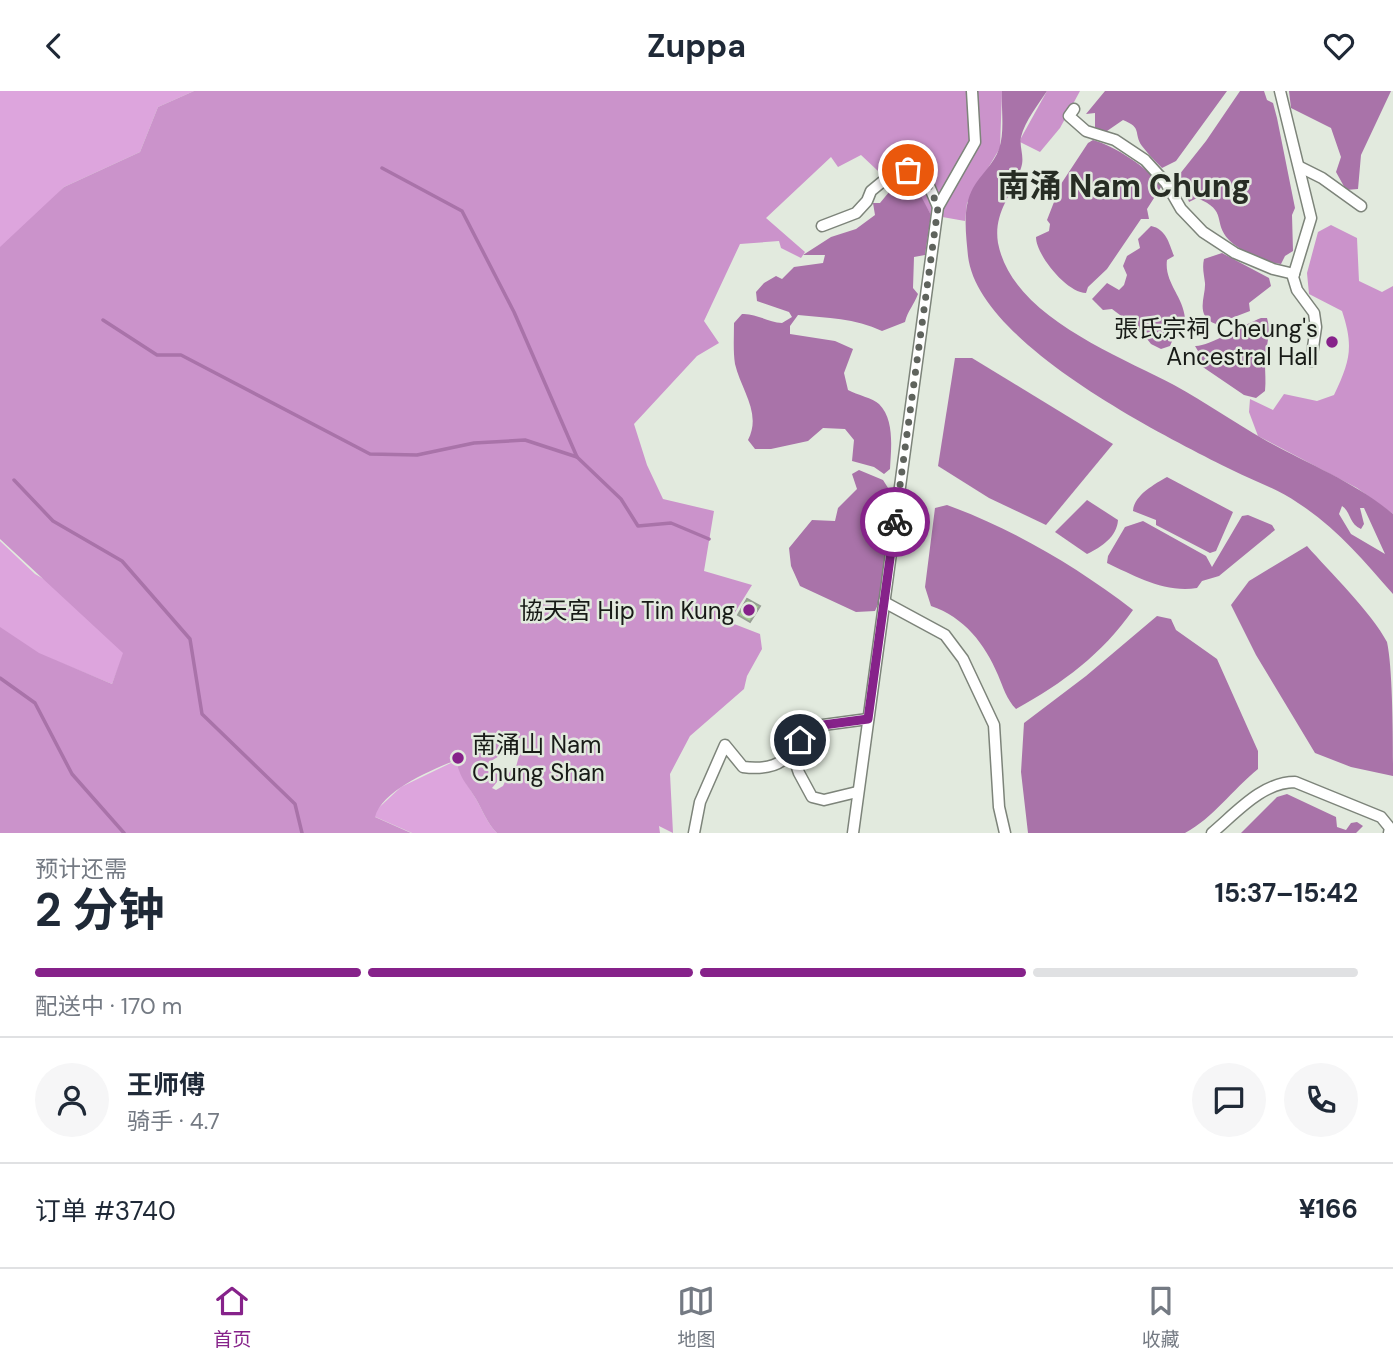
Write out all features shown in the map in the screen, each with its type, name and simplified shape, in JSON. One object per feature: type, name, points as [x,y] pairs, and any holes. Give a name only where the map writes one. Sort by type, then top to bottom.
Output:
[{"type":"street","points":[[853,833],[938,207],[975,142],[972,91]]},
{"type":"street","points":[[1280,91],[1311,218],[1294,274],[1297,290],[1314,313],[1316,327],[1311,361]]},
{"type":"street","points":[[1074,109],[1069,116],[1086,131],[1115,140],[1144,160],[1167,183],[1181,209],[1203,232],[1235,253],[1273,269],[1294,274]]},
{"type":"street","points":[[1300,167],[1361,206]]},
{"type":"street","points":[[822,226],[856,213],[867,201],[871,191],[888,177],[908,170],[924,174],[938,207]]},
{"type":"street","points":[[884,602],[946,635],[963,659],[994,725],[999,807],[1005,833]]},
{"type":"street","points":[[694,833],[700,802],[725,745],[743,767],[764,770],[789,758],[808,727],[868,719]]},
{"type":"street","points":[[792,753],[812,797],[824,800],[857,792]]},
{"type":"street","points":[[1212,833],[1268,788],[1285,782],[1295,782],[1381,817],[1390,828],[1389,833]]},
{"type":"shaded area","points":[[0,91],[194,91],[158,107],[140,152],[64,187],[0,255]]},
{"type":"shaded area","points":[[194,91],[1002,91],[1000,148],[967,203],[965,221],[931,215],[913,185],[894,186],[861,155],[838,167],[831,157],[766,218],[805,252],[801,258],[781,248],[779,241],[740,244],[704,321],[719,343],[697,356],[634,424],[647,465],[663,499],[714,511],[704,571],[752,585],[729,622],[760,634],[762,649],[747,676],[744,689],[690,736],[670,774],[673,833],[659,826],[660,833],[497,833],[462,777],[456,760],[409,782],[387,798],[380,807],[375,817],[411,833],[0,833],[0,627],[39,653],[112,684],[123,653],[0,539],[0,247],[64,187],[140,152],[158,107]],"holes":[[[520,752],[516,767],[512,767],[503,786],[496,790],[492,788],[497,782],[498,774],[490,771],[491,761],[501,755]]]},
{"type":"shaded area","points":[[1002,91],[1047,91],[1023,131],[1021,168],[998,222],[998,243],[1007,269],[1023,292],[1070,330],[1347,483],[1393,514],[1393,594],[1348,545],[1312,512],[1282,493],[1200,454],[1119,409],[1037,352],[1003,321],[979,289],[968,256],[966,221],[967,204],[973,188],[994,160],[1001,142]],"holes":[[[1342,506],[1354,524],[1361,529],[1364,524],[1360,508],[1364,508],[1385,554],[1351,534],[1339,514]]]},
{"type":"shaded area","points":[[1047,91],[1080,91],[1060,128],[1040,152],[1020,142]]},
{"type":"shaded area","points":[[1105,91],[1227,91],[1176,161],[1162,168],[1142,146],[1135,128],[1129,123],[1123,120],[1107,131],[1095,130],[1095,113],[1086,114]]},
{"type":"shaded area","points":[[1240,91],[1264,91],[1267,100],[1273,103],[1277,118],[1295,208],[1292,215],[1293,251],[1285,256],[1281,264],[1254,256],[1229,240],[1213,208],[1197,198],[1189,202],[1179,175]]},
{"type":"shaded area","points":[[1289,91],[1391,91],[1361,155],[1358,189],[1346,190],[1336,172],[1341,157],[1331,128],[1291,108]]},
{"type":"shaded area","points":[[1093,140],[1131,159],[1161,187],[1147,209],[1149,219],[1141,219],[1107,269],[1088,287],[1086,293],[1070,287],[1054,272],[1041,253],[1036,237],[1049,231],[1050,224],[1047,220],[1061,184],[1088,143]]},
{"type":"shaded area","points":[[915,185],[931,215],[925,255],[914,257],[913,288],[918,294],[905,322],[882,331],[851,321],[798,315],[790,326],[790,334],[835,341],[853,349],[844,373],[848,390],[879,404],[888,418],[891,435],[890,469],[884,474],[874,467],[852,461],[854,440],[845,429],[823,428],[808,441],[771,449],[755,449],[748,440],[752,430],[752,411],[735,364],[734,323],[742,314],[782,323],[792,317],[789,312],[757,301],[756,292],[776,276],[782,279],[794,267],[823,263],[825,255],[803,255],[831,237],[856,229],[875,215],[873,203],[880,203],[894,186]]},
{"type":"shaded area","points":[[1331,225],[1357,238],[1359,281],[1382,292],[1393,286],[1393,514],[1357,488],[1258,436],[1249,412],[1250,399],[1273,410],[1284,394],[1317,401],[1334,395],[1347,363],[1349,344],[1346,324],[1342,311],[1309,294],[1307,273],[1318,232]]},
{"type":"shaded area","points":[[1151,226],[1164,233],[1174,256],[1167,260],[1168,275],[1185,318],[1181,334],[1173,339],[1170,346],[1161,349],[1151,344],[1140,330],[1112,309],[1103,310],[1092,299],[1107,283],[1119,290],[1124,285],[1127,275],[1123,266],[1127,256],[1140,248],[1138,239]]},
{"type":"shaded area","points":[[1222,253],[1269,278],[1271,286],[1249,303],[1250,311],[1216,324],[1205,316],[1203,311],[1203,262],[1204,259]]},
{"type":"shaded area","points":[[1261,318],[1267,318],[1269,329],[1265,357],[1265,391],[1256,398],[1244,395],[1194,361],[1198,351],[1195,346],[1217,339]]},
{"type":"shaded area","points":[[955,358],[972,358],[1113,444],[1046,525],[989,498],[938,466]]},
{"type":"shaded area","points":[[859,470],[883,480],[897,502],[881,598],[875,611],[856,612],[800,586],[791,566],[789,548],[812,520],[835,521],[838,508],[857,489],[852,474]]},
{"type":"shaded area","points":[[1167,477],[1233,512],[1216,551],[1210,553],[1156,525],[1156,520],[1133,511],[1141,495]]},
{"type":"shaded area","points":[[1087,500],[1118,520],[1115,531],[1103,545],[1087,554],[1055,532]]},
{"type":"shaded area","points":[[947,505],[996,525],[1044,550],[1133,610],[1095,654],[1050,689],[1016,709],[980,642],[954,617],[931,606],[925,587],[935,508]]},
{"type":"shaded area","points":[[1248,515],[1272,525],[1275,530],[1219,576],[1202,581],[1197,588],[1161,586],[1107,563],[1108,556],[1125,527],[1143,521],[1206,556],[1212,567],[1242,516]]},
{"type":"shaded area","points":[[0,541],[35,574],[77,598],[124,653],[112,684],[32,651],[0,629]]},
{"type":"shaded area","points":[[1307,546],[1361,605],[1387,642],[1392,688],[1393,776],[1351,767],[1315,753],[1256,655],[1231,605],[1249,581]]},
{"type":"shaded area","points":[[1157,616],[1171,619],[1176,630],[1217,659],[1258,751],[1258,769],[1205,820],[1185,833],[1028,833],[1021,772],[1024,723],[1086,676]]},
{"type":"shaded area","points":[[457,760],[465,781],[497,833],[412,833],[371,815],[401,787]]},
{"type":"shaded area","points":[[1287,794],[1336,817],[1337,827],[1346,830],[1351,823],[1357,822],[1363,826],[1356,833],[1241,833],[1277,797]]},
{"type":"building","name":"協天宮 Hip Tin Kung","points":[[747,599],[760,606],[750,622],[738,615]]},
{"type":"waterway","points":[[382,168],[462,211],[514,312],[577,457],[621,499],[638,526],[671,523],[709,539]]},
{"type":"waterway","points":[[103,320],[157,355],[181,355],[370,454],[417,455],[474,443],[525,440],[577,457]]},
{"type":"waterway","points":[[14,480],[53,521],[122,561],[190,639],[202,714],[295,804],[302,833]]},
{"type":"waterway","points":[[0,678],[35,703],[72,774],[124,833]]},
{"type":"way so far","points":[[895,522],[938,207],[924,174],[908,170]]},
{"type":"place","name":"張氏宗祠 Cheung's Ancestral Hall","points":[[1332,342]]},
{"type":"place","name":"協天宮 Hip Tin Kung","points":[[749,610]]},
{"type":"place","name":"南涌山 Nam Chung Shan","points":[[458,758]]},
{"type":"district","name":"南涌 Nam Chung","points":[[1124,186]]},
{"type":"route","points":[[800,740],[808,727],[868,719],[895,522]]}]
